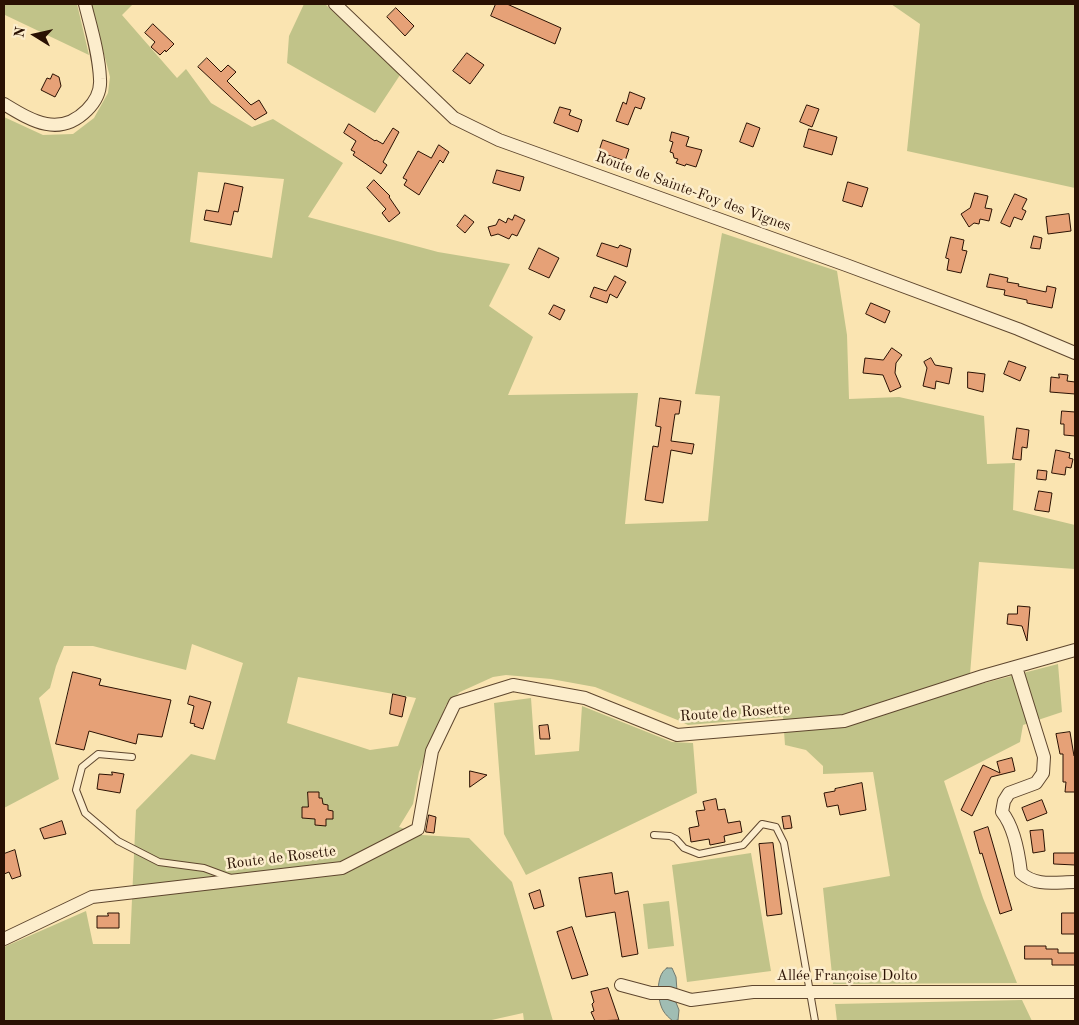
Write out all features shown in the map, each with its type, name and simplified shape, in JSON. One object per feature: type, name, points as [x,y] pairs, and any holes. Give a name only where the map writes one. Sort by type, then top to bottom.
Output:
[{"type":"street","points":[[4,104],[36,122],[58,126],[80,118],[95,102],[101,81],[85,4]]},
{"type":"street","name":"Route de Sainte-Foy des Vignes","points":[[336,4],[454,118],[490,135],[855,268],[1018,329],[1075,353]]},
{"type":"street","name":"Route de Rosette","points":[[4,938],[92,897],[342,868],[418,830],[432,751],[455,703],[513,685],[585,698],[677,735],[844,722],[1075,650]]},
{"type":"street","points":[[1016,667],[1044,756],[1043,773],[1036,783],[1010,794],[1004,801],[1002,812],[1009,821],[1020,859],[1021,874],[1029,881],[1041,883],[1075,882]]},
{"type":"street","name":"Allée Françoise Dolto","points":[[621,985],[650,993],[669,993],[691,1000],[753,992],[1075,992]]},
{"type":"lane","points":[[132,757],[98,754],[82,767],[76,790],[85,813],[118,841],[159,862],[204,868],[236,880]]},
{"type":"lane","points":[[654,835],[676,838],[684,848],[699,854],[743,845],[762,824],[776,828],[784,843],[815,1021]]},
{"type":"green space","points":[[4,4],[77,4],[89,55],[4,16]]},
{"type":"green space","points":[[91,4],[133,4],[122,15],[177,78],[186,69],[211,103],[252,127],[273,119],[343,163],[308,217],[438,252],[510,264],[489,306],[533,337],[508,395],[638,393],[625,524],[708,521],[720,396],[695,394],[722,233],[837,271],[847,335],[849,399],[899,397],[984,416],[987,464],[1015,463],[1013,510],[1075,525],[1075,569],[979,562],[969,687],[1058,664],[1062,712],[1023,725],[1020,742],[944,781],[983,898],[1017,983],[833,984],[823,888],[890,876],[873,772],[823,774],[823,766],[806,750],[785,745],[783,717],[688,725],[595,687],[551,679],[506,675],[493,677],[460,692],[446,705],[419,772],[413,804],[399,827],[422,835],[469,838],[512,882],[553,1021],[524,1021],[523,1013],[487,1021],[4,1021],[4,947],[86,911],[93,944],[130,944],[136,810],[191,754],[215,760],[243,663],[192,644],[186,670],[93,646],[64,646],[50,688],[39,698],[59,779],[4,808],[4,117],[43,135],[73,134],[94,118],[108,93],[110,77]],"holes":[[[198,172],[284,179],[272,258],[190,242]],[[298,677],[416,698],[398,746],[370,750],[287,723]]]},
{"type":"green space","points":[[304,4],[325,4],[400,75],[375,113],[287,63],[289,36]]},
{"type":"green space","points":[[891,4],[1075,4],[1075,188],[907,151],[920,24]]},
{"type":"green space","points":[[531,698],[535,755],[579,751],[582,706],[672,742],[693,743],[697,793],[526,875],[504,834],[494,703]]},
{"type":"green space","points":[[751,853],[771,971],[687,982],[672,865]]},
{"type":"green space","points":[[669,901],[674,946],[648,949],[643,904]]},
{"type":"green space","points":[[1022,1000],[1032,1021],[837,1021],[835,1004]]},
{"type":"water","points":[[667,968],[672,968],[676,977],[677,991],[658,989],[661,974]]},
{"type":"water","points":[[659,998],[675,1000],[679,1010],[678,1020],[673,1021],[665,1014]]},
{"type":"building","points":[[496,4],[507,4],[561,28],[555,44],[491,16]]},
{"type":"building","points":[[396,8],[414,26],[405,36],[387,17]]},
{"type":"building","points":[[153,24],[174,44],[160,55],[151,47],[155,42],[145,33]]},
{"type":"building","points":[[467,53],[484,65],[470,84],[453,71]]},
{"type":"building","points":[[207,58],[221,72],[228,65],[236,72],[227,81],[251,105],[259,100],[267,113],[255,120],[198,67]]},
{"type":"building","points":[[53,74],[59,77],[61,86],[55,97],[41,90],[47,78],[50,79]]},
{"type":"building","points":[[630,92],[645,98],[641,109],[635,107],[628,125],[616,121],[623,102],[626,104]]},
{"type":"building","points":[[807,105],[819,109],[812,127],[800,122]]},
{"type":"building","points":[[560,107],[571,110],[569,115],[582,120],[578,132],[554,123]]},
{"type":"building","points":[[747,123],[760,128],[753,147],[740,142]]},
{"type":"building","points":[[349,124],[383,144],[393,128],[399,132],[383,162],[387,165],[381,174],[353,155],[355,152],[351,150],[356,141],[344,133]]},
{"type":"building","points":[[809,129],[837,137],[832,155],[804,147]]},
{"type":"building","points":[[672,132],[689,137],[686,146],[702,150],[696,167],[676,163],[678,159],[674,158],[673,153],[670,152],[673,142],[670,141]]},
{"type":"building","points":[[603,140],[629,149],[625,161],[599,152]]},
{"type":"building","points":[[439,145],[449,152],[443,163],[440,160],[419,195],[404,185],[407,180],[403,178],[418,151],[431,158]]},
{"type":"building","points":[[497,170],[524,177],[520,191],[493,183]]},
{"type":"building","points":[[374,180],[390,196],[400,213],[389,222],[382,213],[386,209],[367,188]]},
{"type":"building","points":[[848,182],[868,188],[862,207],[843,201]]},
{"type":"building","points":[[225,183],[243,187],[238,212],[234,211],[231,225],[204,220],[206,210],[218,212]]},
{"type":"building","points":[[975,193],[988,196],[985,208],[992,209],[989,221],[980,219],[979,224],[974,223],[969,227],[961,214],[970,208]]},
{"type":"building","points":[[1015,194],[1027,199],[1022,209],[1026,211],[1022,220],[1014,217],[1010,227],[1001,223]]},
{"type":"building","points":[[1069,214],[1071,231],[1048,234],[1046,217]]},
{"type":"building","points":[[465,215],[474,222],[465,233],[457,226]]},
{"type":"building","points":[[515,215],[525,220],[517,236],[512,234],[509,239],[498,234],[491,236],[488,227],[496,225],[499,219],[506,223],[508,218],[512,220]]},
{"type":"building","points":[[1034,236],[1042,238],[1040,249],[1031,248]]},
{"type":"building","points":[[951,237],[964,240],[962,250],[967,251],[961,273],[947,270],[949,259],[946,258]]},
{"type":"building","points":[[602,243],[618,248],[620,245],[631,249],[627,267],[597,256]]},
{"type":"building","points":[[539,248],[559,258],[549,278],[529,269]]},
{"type":"building","points":[[990,274],[1008,278],[1007,282],[1019,284],[1018,286],[1046,292],[1047,286],[1056,288],[1052,308],[1027,303],[1027,300],[1004,295],[1005,290],[987,287]]},
{"type":"building","points":[[615,276],[626,282],[617,298],[610,294],[607,303],[590,297],[594,287],[606,291]]},
{"type":"building","points":[[871,303],[890,311],[885,323],[866,314]]},
{"type":"building","points":[[554,305],[565,310],[560,320],[549,314]]},
{"type":"building","points":[[892,348],[902,355],[896,363],[895,373],[901,387],[890,392],[883,375],[863,373],[865,358],[883,360]]},
{"type":"building","points":[[931,358],[935,365],[952,368],[949,384],[936,381],[935,389],[923,386],[927,368],[924,362]]},
{"type":"building","points":[[1009,361],[1026,367],[1020,381],[1004,374]]},
{"type":"building","points":[[968,372],[985,374],[983,392],[968,388]]},
{"type":"building","points":[[1059,374],[1068,375],[1067,381],[1075,382],[1075,394],[1050,392],[1051,377],[1059,378]]},
{"type":"building","points":[[660,398],[681,401],[679,414],[675,414],[671,441],[694,444],[692,454],[671,450],[663,503],[645,500],[653,446],[658,447],[661,427],[656,426]]},
{"type":"building","points":[[1062,411],[1075,412],[1075,436],[1064,435],[1064,424],[1061,424]]},
{"type":"building","points":[[1017,428],[1029,430],[1027,448],[1022,447],[1021,460],[1013,459]]},
{"type":"building","points":[[1056,450],[1070,453],[1069,458],[1073,459],[1071,468],[1066,467],[1065,475],[1052,473]]},
{"type":"building","points":[[1038,470],[1047,471],[1046,480],[1037,479]]},
{"type":"building","points":[[1039,491],[1052,493],[1049,512],[1035,510]]},
{"type":"building","points":[[1018,606],[1030,607],[1027,641],[1022,626],[1007,624],[1008,614],[1017,614]]},
{"type":"building","points":[[73,672],[101,679],[99,685],[171,700],[162,737],[138,734],[136,744],[89,731],[84,750],[56,744]]},
{"type":"building","points":[[393,694],[406,697],[402,717],[390,714]]},
{"type":"building","points":[[190,696],[211,702],[203,729],[190,723],[194,706],[188,704]]},
{"type":"building","points":[[548,725],[550,739],[540,739],[539,726]]},
{"type":"building","points":[[1070,732],[1075,756],[1075,792],[1065,792],[1066,782],[1063,782],[1063,754],[1060,754],[1056,734]]},
{"type":"building","points":[[1012,758],[1015,771],[991,777],[972,816],[961,810],[983,765],[1000,773],[997,762]]},
{"type":"building","points":[[470,771],[487,775],[470,787]]},
{"type":"building","points":[[112,772],[124,774],[120,793],[97,789],[99,774],[112,775]]},
{"type":"building","points":[[862,783],[866,810],[840,815],[838,805],[827,807],[824,793]]},
{"type":"building","points":[[308,792],[319,792],[319,798],[322,798],[323,804],[328,805],[328,810],[333,811],[333,819],[326,819],[326,826],[315,825],[315,819],[302,818],[302,807],[308,807]]},
{"type":"building","points":[[716,799],[718,810],[725,809],[728,823],[740,821],[742,832],[724,836],[725,842],[710,845],[709,839],[691,842],[689,828],[699,826],[696,811],[705,810],[703,802]]},
{"type":"building","points":[[1042,800],[1047,813],[1027,821],[1022,808]]},
{"type":"building","points":[[429,815],[436,817],[434,833],[426,832]]},
{"type":"building","points":[[790,816],[792,828],[784,829],[782,817]]},
{"type":"building","points":[[62,821],[66,834],[44,839],[40,829]]},
{"type":"building","points":[[988,827],[1012,910],[1000,914],[974,832]]},
{"type":"building","points":[[1043,830],[1045,851],[1033,853],[1030,831]]},
{"type":"building","points":[[773,843],[782,914],[767,916],[759,844]]},
{"type":"building","points":[[15,850],[21,876],[12,879],[9,872],[4,874],[4,854]]},
{"type":"building","points":[[1054,853],[1075,853],[1075,865],[1054,864]]},
{"type":"building","points":[[612,873],[615,894],[628,891],[638,954],[622,957],[615,912],[586,917],[579,878]]},
{"type":"building","points":[[540,890],[544,906],[534,909],[529,894]]},
{"type":"building","points":[[108,913],[119,913],[119,928],[97,928],[97,916],[108,916]]},
{"type":"building","points":[[1062,913],[1075,913],[1075,934],[1062,934]]},
{"type":"building","points":[[572,927],[588,975],[572,979],[557,932]]},
{"type":"building","points":[[1025,946],[1046,946],[1046,949],[1058,949],[1058,953],[1075,953],[1075,965],[1052,965],[1052,959],[1025,959]]},
{"type":"building","points":[[608,988],[619,1020],[595,1021],[591,1012],[594,1011],[592,1004],[594,1002],[591,992]]}]
